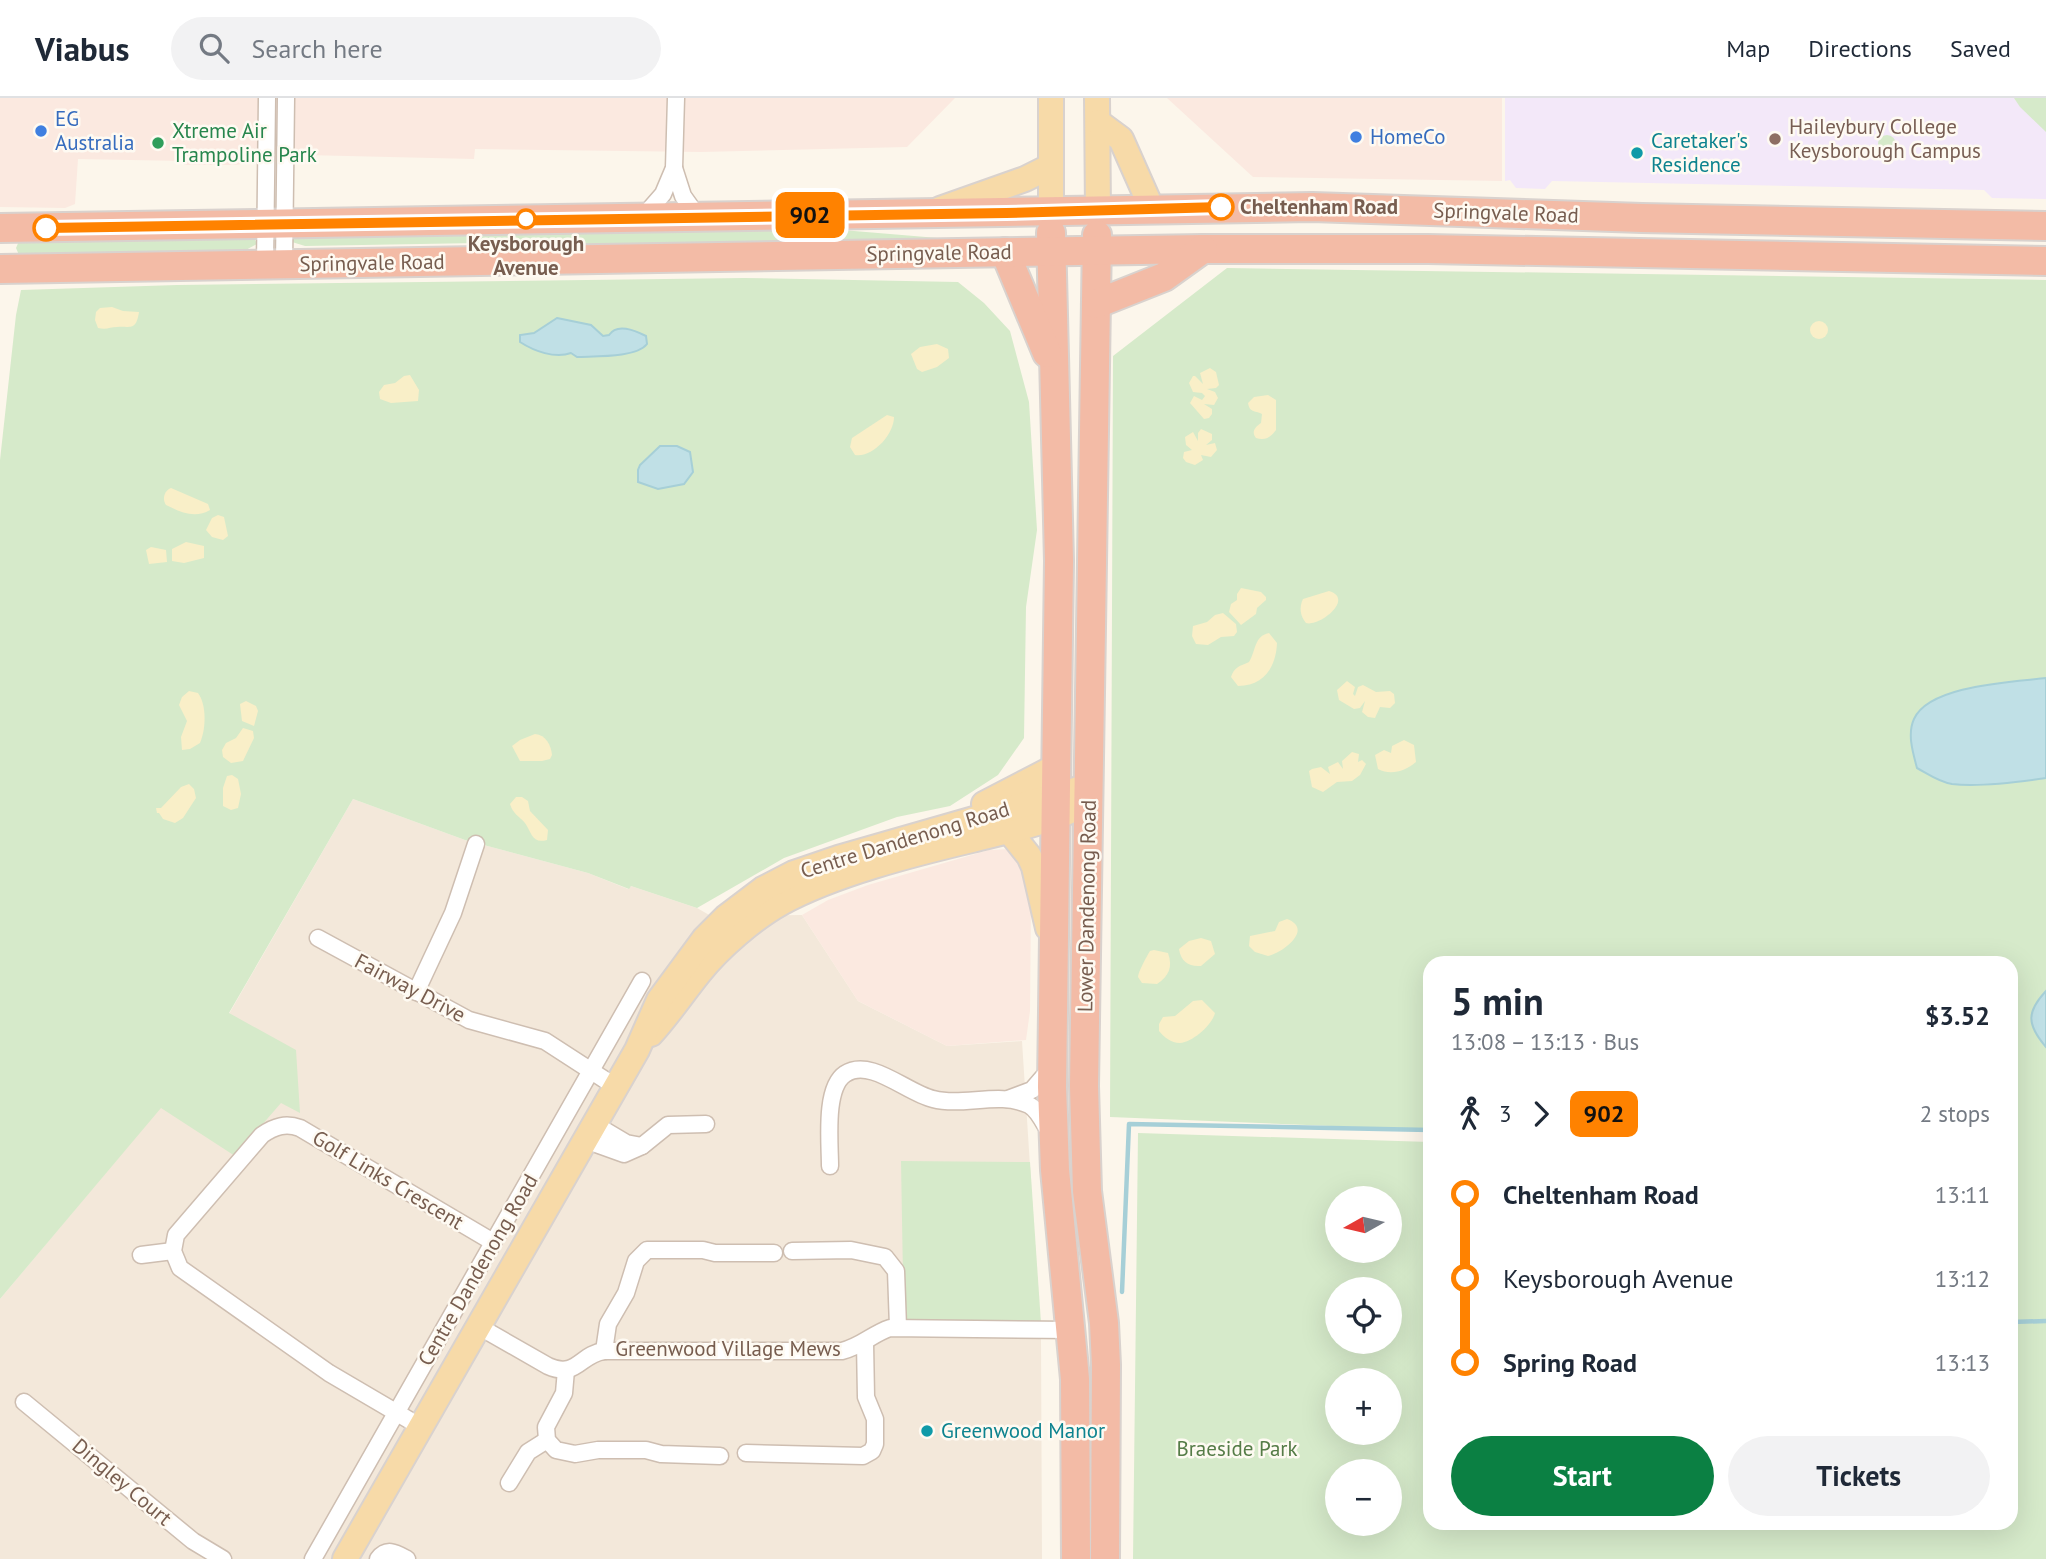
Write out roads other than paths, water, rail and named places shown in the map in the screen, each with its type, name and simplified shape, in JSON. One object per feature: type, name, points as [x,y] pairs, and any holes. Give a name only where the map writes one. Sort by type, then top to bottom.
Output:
[{"type":"highway","name":"Springvale Road","points":[[0,228],[1312,207],[1655,218],[2046,226]]},
{"type":"highway","points":[[1097,251],[1098,211]]},
{"type":"highway","points":[[1051,212],[1051,251]]},
{"type":"highway","name":"Springvale Road","points":[[0,269],[1203,249],[1428,249],[2046,261]]},
{"type":"highway","points":[[1096,304],[1164,277],[1203,249]]},
{"type":"highway","name":"Lower Dandenong Road","points":[[1051,251],[1059,561],[1053,1140],[1059,1224],[1072,1330],[1076,1405],[1076,1559]]},
{"type":"highway","name":"Lower Dandenong Road","points":[[1097,251],[1084,1118],[1087,1191],[1104,1323],[1105,1559]]},
{"type":"highway","points":[[1005,252],[1053,369]]},
{"type":"main road","points":[[1051,98],[1051,212]]},
{"type":"main road","points":[[1098,110],[1121,139],[1152,209]]},
{"type":"main road","points":[[1098,110],[1098,211]]},
{"type":"main road","points":[[930,213],[1025,179],[1051,166]]},
{"type":"main road","points":[[944,827],[1057,766]]},
{"type":"main road","name":"Centre Dandenong Road","points":[[636,1050],[673,1010],[701,970],[732,940],[780,904],[820,885],[1009,831],[1056,806],[1088,794]]},
{"type":"main road","name":"Centre Dandenong Road","points":[[345,1559],[616,1087],[659,1000],[692,955],[726,916],[753,896],[803,870],[944,827],[1056,806]]},
{"type":"main road","points":[[1009,831],[1029,856],[1034,867],[1053,949]]},
{"type":"street","points":[[267,98],[275,265]]},
{"type":"street","points":[[275,224],[286,98]]},
{"type":"street","points":[[676,98],[674,168],[683,196],[698,217]]},
{"type":"street","points":[[642,218],[663,194],[674,168]]},
{"type":"street","points":[[416,992],[453,913],[476,844]]},
{"type":"street","name":"Fairway Drive","points":[[318,938],[469,1020],[545,1041],[616,1087]]},
{"type":"street","name":"Centre Dandenong Road","points":[[313,1559],[642,981]]},
{"type":"street","points":[[1006,1100],[1032,1090],[1052,1067]]},
{"type":"street","points":[[830,1166],[832,1096],[841,1078],[854,1070],[874,1072],[931,1099],[1006,1100],[1028,1105],[1035,1110],[1053,1140]]},
{"type":"street","points":[[589,1132],[617,1153],[632,1152],[668,1125],[706,1124]]},
{"type":"street","name":"Golf Links Crescent","points":[[173,1251],[176,1235],[262,1135],[277,1127],[290,1125],[300,1128],[494,1242]]},
{"type":"street","points":[[604,1350],[608,1324],[626,1293],[635,1261],[647,1250],[774,1253]]},
{"type":"street","points":[[792,1251],[851,1250],[885,1257],[896,1271],[898,1327]]},
{"type":"street","points":[[141,1255],[173,1251],[180,1268],[329,1373],[421,1427]]},
{"type":"street","points":[[478,1326],[548,1366],[566,1370],[564,1393],[546,1427],[547,1440],[556,1450],[569,1454],[598,1450],[646,1450],[661,1454],[720,1456]]},
{"type":"street","name":"Greenwood Village Mews","points":[[566,1370],[579,1366],[593,1354],[604,1350],[832,1352],[856,1347],[880,1331],[898,1327],[1072,1330]]},
{"type":"street","points":[[746,1453],[863,1455],[872,1451],[875,1444],[875,1419],[866,1397],[865,1343]]},
{"type":"street","name":"Dingley Court","points":[[24,1402],[193,1541],[223,1559]]},
{"type":"street","points":[[509,1483],[528,1452],[547,1440]]},
{"type":"street","points":[[379,1558],[392,1551],[407,1559]]},
{"type":"water","points":[[557,318],[591,325],[603,336],[616,329],[631,330],[646,336],[647,344],[642,349],[625,354],[577,357],[571,353],[545,353],[520,342],[520,335],[534,333]]},
{"type":"water","points":[[660,446],[677,446],[690,452],[693,472],[684,484],[658,489],[638,482],[640,465]]},
{"type":"water","points":[[2046,678],[2046,778],[1963,785],[1938,780],[1917,768],[1911,731],[1914,719],[1923,708],[1936,699],[1973,687]]},
{"type":"water","points":[[2046,991],[2046,1047],[2035,1032],[2031,1019],[2035,1006]]},
{"type":"waterway","points":[[1122,1292],[1129,1124],[1423,1130]]},
{"type":"waterway","points":[[2018,1322],[2046,1321]]},
{"type":"place","name":"EG Australia","points":[[41,131]]},
{"type":"place","name":"HomeCo","points":[[1356,137]]},
{"type":"place","name":"Haileybury College Keysborough Campus","points":[[1775,139]]},
{"type":"place","name":"Xtreme Air Trampoline Park","points":[[158,143]]},
{"type":"place","name":"Caretaker's Residence","points":[[1637,153]]},
{"type":"place","name":"Cheltenham Road","points":[[1221,207]]},
{"type":"place","name":"Keysborough Avenue","points":[[526,219]]},
{"type":"place","name":"Greenwood Manor","points":[[927,1431]]},
{"type":"park label","name":"Braeside Park","points":[[1237,1449]]}]
